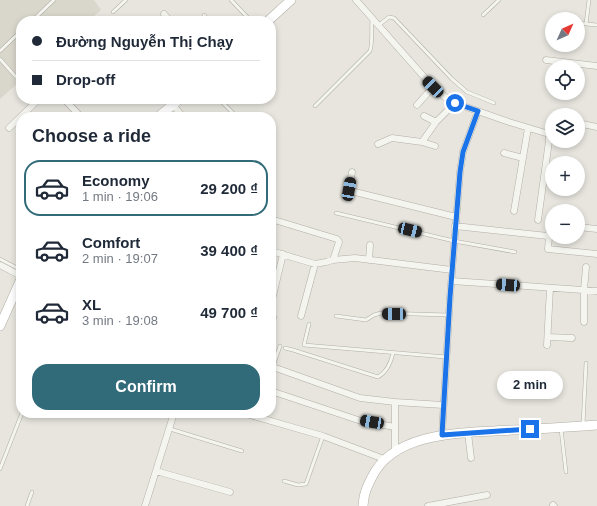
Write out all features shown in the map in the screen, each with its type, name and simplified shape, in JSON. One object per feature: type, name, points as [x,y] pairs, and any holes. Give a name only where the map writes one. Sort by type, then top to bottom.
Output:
[{"type":"main road","points":[[273,16],[291,0]]},
{"type":"main road","points":[[164,112],[174,104]]},
{"type":"main road","points":[[0,324],[16,290]]},
{"type":"main road","points":[[363,506],[364,494],[375,471],[384,459],[395,451],[408,445],[442,435],[597,425]]},
{"type":"street","points":[[356,0],[442,96],[455,103],[528,128],[545,131]]},
{"type":"street","points":[[585,65],[597,66]]},
{"type":"street","points":[[417,105],[433,87]]},
{"type":"street","points":[[422,142],[436,122],[455,103]]},
{"type":"street","points":[[26,112],[34,104]]},
{"type":"street","points":[[69,104],[76,112]]},
{"type":"street","points":[[442,435],[455,226],[463,152],[478,111]]},
{"type":"street","points":[[424,116],[436,122]]},
{"type":"street","points":[[9,128],[16,121]]},
{"type":"street","points":[[585,124],[597,127]]},
{"type":"street","points":[[514,211],[528,128]]},
{"type":"street","points":[[378,144],[392,138],[422,142],[435,146]]},
{"type":"street","points":[[538,220],[549,148]]},
{"type":"street","points":[[504,153],[523,158]]},
{"type":"street","points":[[352,172],[349,189],[351,191],[456,217]]},
{"type":"street","points":[[276,221],[337,239],[339,242],[333,260]]},
{"type":"street","points":[[455,226],[545,236]]},
{"type":"street","points":[[585,228],[597,229]]},
{"type":"street","points":[[547,244],[547,248],[549,250],[597,254]]},
{"type":"street","points":[[369,260],[370,245]]},
{"type":"street","points":[[276,252],[315,264],[333,260],[354,258],[452,270]]},
{"type":"street","points":[[276,283],[283,254]]},
{"type":"street","points":[[301,316],[315,264]]},
{"type":"street","points":[[0,265],[16,276]]},
{"type":"street","points":[[584,322],[586,267]]},
{"type":"street","points":[[452,281],[597,291]]},
{"type":"street","points":[[547,345],[550,288]]},
{"type":"street","points":[[548,337],[572,338]]},
{"type":"street","points":[[276,370],[360,398],[443,405]]},
{"type":"street","points":[[276,393],[360,420],[395,426]]},
{"type":"street","points":[[395,402],[395,451]]},
{"type":"street","points":[[145,506],[173,418]]},
{"type":"street","points":[[266,418],[323,436],[384,459]]},
{"type":"street","points":[[468,433],[471,458]]},
{"type":"street","points":[[156,471],[230,492]]},
{"type":"street","points":[[428,506],[487,495]]},
{"type":"lane","points":[[37,16],[54,0]]},
{"type":"lane","points":[[113,12],[126,0]]},
{"type":"lane","points":[[230,0],[246,16]]},
{"type":"lane","points":[[483,15],[499,0]]},
{"type":"lane","points":[[589,0],[586,24],[597,25]]},
{"type":"lane","points":[[379,25],[389,17],[394,18],[452,79],[467,92],[494,103]]},
{"type":"lane","points":[[315,106],[370,51],[372,46],[372,18]]},
{"type":"lane","points":[[0,51],[16,36]]},
{"type":"lane","points":[[0,58],[16,77]]},
{"type":"lane","points":[[225,104],[232,112]]},
{"type":"lane","points":[[336,213],[454,241],[515,252]]},
{"type":"lane","points":[[0,259],[16,267]]},
{"type":"lane","points":[[336,316],[366,320],[381,313],[449,315]]},
{"type":"lane","points":[[302,352],[309,324]]},
{"type":"lane","points":[[304,345],[446,357]]},
{"type":"lane","points":[[276,358],[280,346]]},
{"type":"lane","points":[[285,348],[302,352],[378,377],[391,362],[393,353]]},
{"type":"lane","points":[[582,426],[586,363]]},
{"type":"lane","points":[[0,469],[20,418]]},
{"type":"lane","points":[[560,427],[566,472]]},
{"type":"lane","points":[[170,428],[242,451]]},
{"type":"lane","points":[[284,481],[298,485],[306,484],[323,436]]},
{"type":"lane","points":[[27,506],[32,492]]},
{"type":"shaded area","points":[[0,0],[94,0],[101,10],[94,16],[16,16],[16,85],[0,99]]},
{"type":"route","points":[[455,103],[478,111],[463,152],[460,172],[450,297],[442,435],[530,429]]}]
